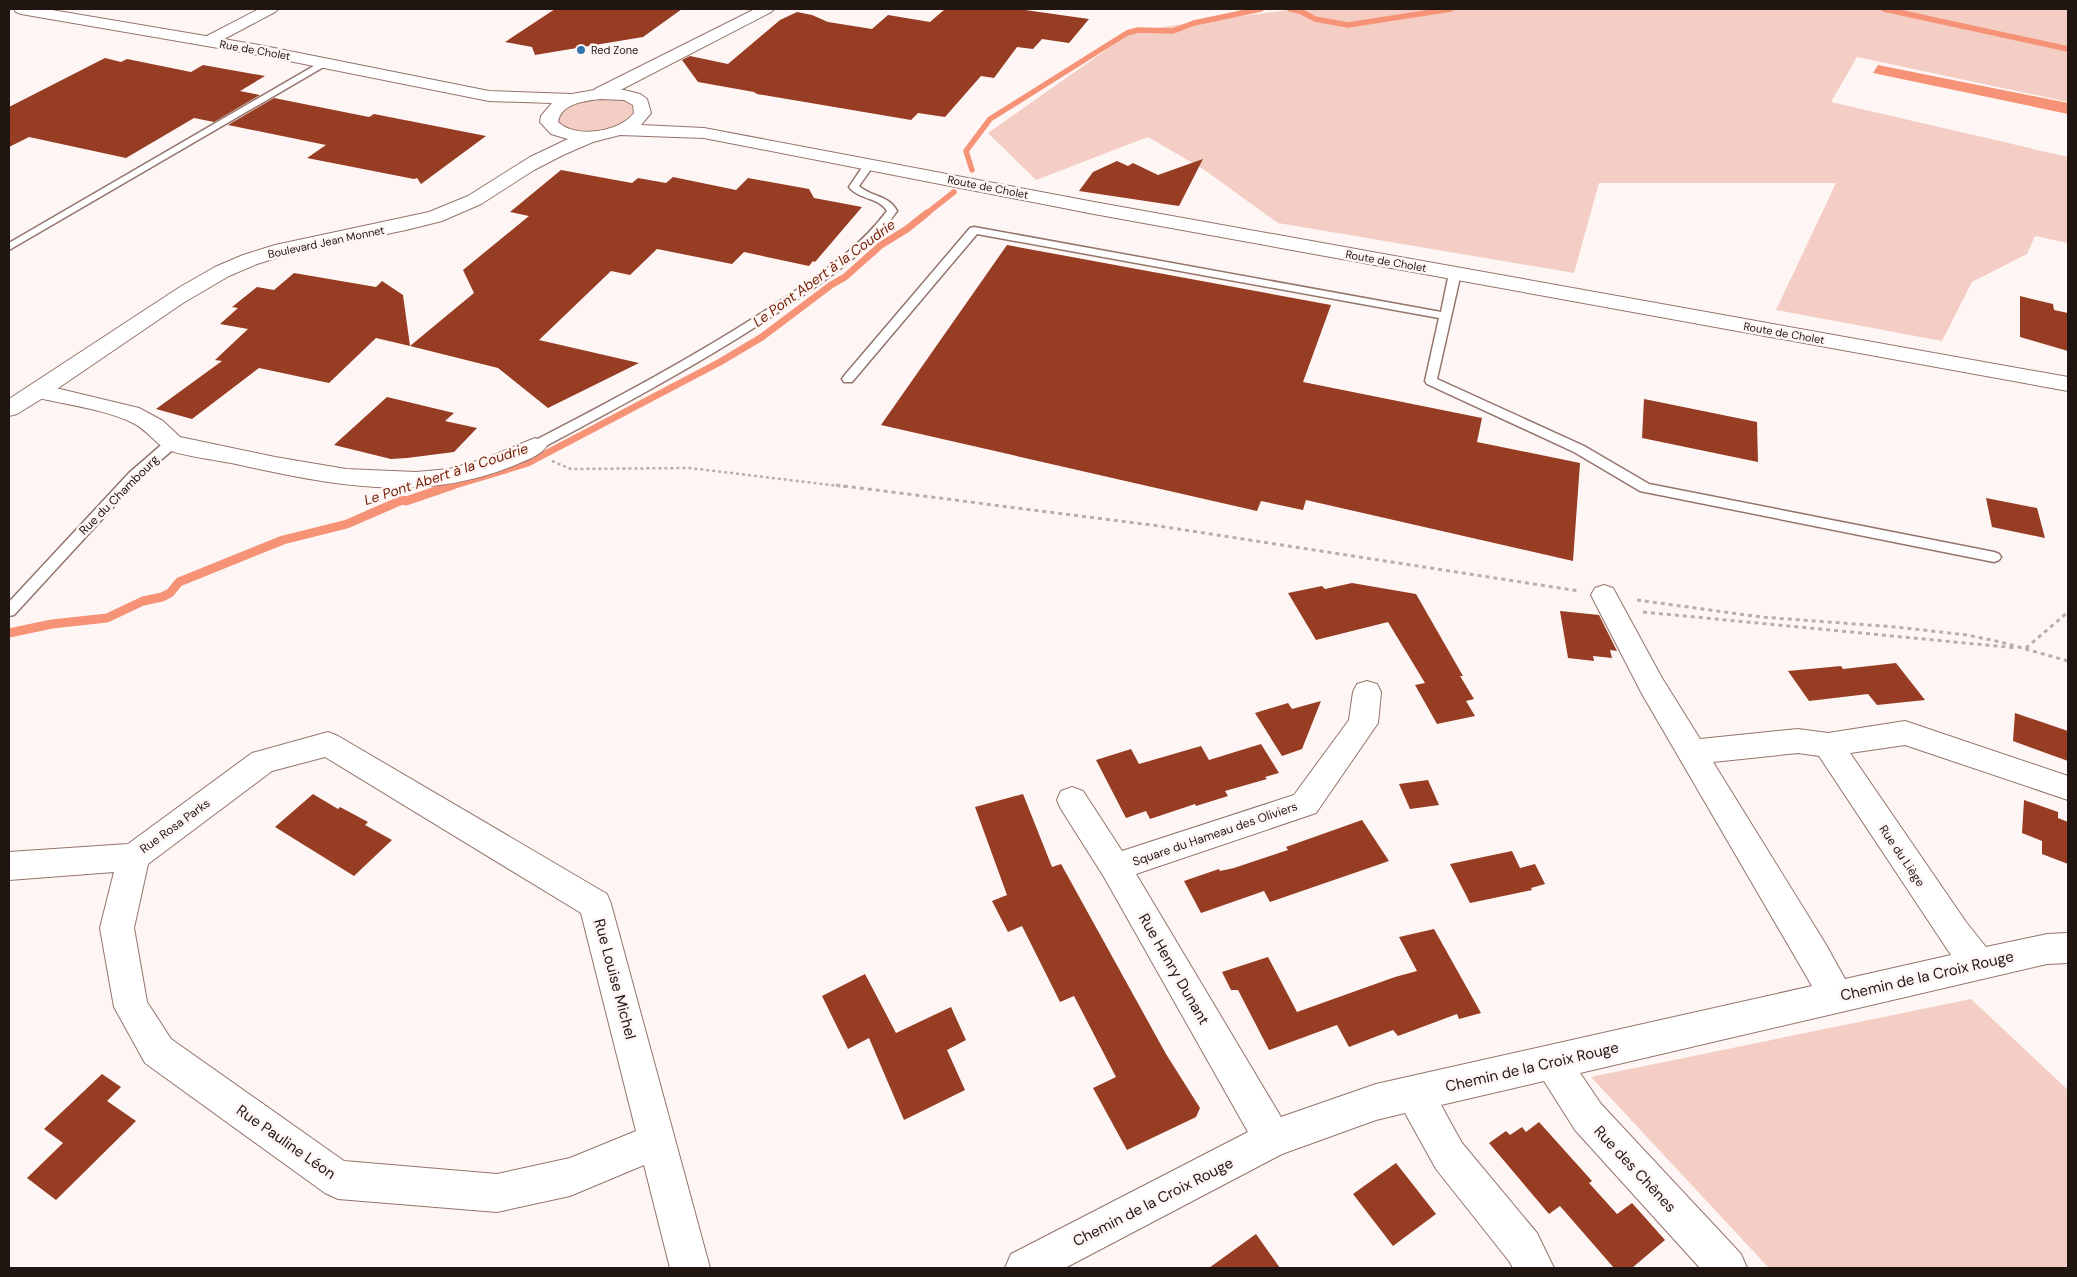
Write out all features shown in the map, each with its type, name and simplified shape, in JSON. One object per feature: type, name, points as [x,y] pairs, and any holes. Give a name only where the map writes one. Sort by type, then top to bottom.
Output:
[{"type":"street","name":"Rue de Cholet","points":[[20,9],[324,63],[489,96],[519,106],[542,120],[580,136],[595,136]]},
{"type":"street","points":[[206,42],[270,9]]},
{"type":"street","points":[[524,169],[542,120],[550,116],[554,110],[572,99],[601,94],[681,51],[766,9]]},
{"type":"street","points":[[524,169],[595,136],[622,130],[640,118],[639,105],[656,66]]},
{"type":"street","name":"Route de Cholet","points":[[601,94],[614,94],[704,133]]},
{"type":"street","name":"Rue de Cholet","points":[[489,96],[572,99]]},
{"type":"street","name":"Route de Cholet","points":[[622,130],[704,133],[1094,208],[2068,384]]},
{"type":"street","name":"Boulevard Jean Monnet","points":[[11,405],[39,391],[188,290],[234,266],[281,250],[406,225],[445,213],[480,198],[524,169]]},
{"type":"street","points":[[39,391],[123,410],[155,425],[172,442],[322,473],[380,481],[410,481],[448,477],[477,470],[508,459],[535,446]]},
{"type":"street","points":[[1604,595],[1652,686],[1836,997]]},
{"type":"street","name":"Square du Hameau des Oliviers","points":[[1116,868],[1305,804],[1363,724],[1367,692]]},
{"type":"street","points":[[1692,752],[1713,752],[1798,741],[1828,745],[1905,733],[2068,788]]},
{"type":"street","name":"Rue Rosa Parks","points":[[9,866],[134,857],[263,762],[328,744]]},
{"type":"street","name":"Rue Louise Michel","points":[[328,744],[595,904],[690,1268]]},
{"type":"street","name":"Rue du Liège","points":[[1828,745],[1954,933],[1979,964]]},
{"type":"street","name":"Rue Henry Dunant","points":[[1072,800],[1116,868],[1273,1140]]},
{"type":"street","name":"Rue Pauline Léon","points":[[134,857],[117,928],[131,1007],[158,1051],[338,1180],[497,1193],[570,1177],[657,1141]]},
{"type":"street","name":"Chemin de la Croix Rouge","points":[[1025,1268],[1273,1140],[1376,1102],[2046,949],[2068,948]]},
{"type":"street","name":"Rue des Chênes","points":[[1552,1062],[1588,1117],[1727,1268]]},
{"type":"street","points":[[1414,1094],[1449,1156],[1523,1247],[1534,1268]]},
{"type":"lane","points":[[9,247],[324,63]]},
{"type":"lane","points":[[535,446],[684,365],[749,327],[832,272],[870,237],[892,210],[888,204],[861,194],[854,187],[869,164]]},
{"type":"lane","points":[[848,379],[974,230],[1446,316]]},
{"type":"lane","points":[[1455,273],[1431,380],[1579,449],[1645,488],[1994,558]]},
{"type":"lane","name":"Rue du Chambourg","points":[[9,611],[134,476],[172,442]]},
{"type":"path","points":[[554,463],[571,468],[690,468],[918,495],[1169,528],[1604,595],[1761,617],[1896,627],[1967,635],[2001,642],[2068,661]]},
{"type":"shaded area","points":[[1295,9],[2068,9],[2068,102],[1857,57],[1831,102],[2068,157],[2068,243],[2035,236],[2027,254],[1972,282],[1942,341],[1776,310],[1836,183],[1599,183],[1574,273],[1278,223],[1203,169],[1148,137],[1036,180],[988,133],[1133,31]]},
{"type":"shaded area","points":[[1878,65],[2068,103],[2068,114],[1873,73]]},
{"type":"shaded area","points":[[612,98],[624,101],[634,107],[632,116],[625,123],[615,128],[590,131],[577,130],[559,122],[558,116],[567,106],[587,99]]},
{"type":"shaded area","points":[[1971,999],[2068,1090],[2068,1268],[1769,1268],[1591,1077]]},
{"type":"building","points":[[555,9],[682,9],[643,37],[535,55],[532,47],[505,42]]},
{"type":"building","points":[[945,9],[1018,9],[1089,19],[1069,43],[1042,39],[1033,49],[1017,47],[994,78],[981,76],[945,117],[918,113],[911,120],[698,82],[682,60],[690,56],[728,64],[780,20],[797,12],[812,15],[828,22],[872,29],[888,15],[930,22]]},
{"type":"building","points":[[105,58],[121,62],[127,59],[191,72],[203,65],[265,76],[240,91],[260,95],[214,122],[194,118],[126,158],[29,137],[9,147],[9,107]]},
{"type":"building","points":[[274,98],[369,117],[374,114],[486,136],[421,184],[417,178],[414,179],[307,158],[326,145],[228,125]]},
{"type":"building","points":[[1203,159],[1179,206],[1079,191],[1093,172],[1117,161],[1128,166],[1133,163],[1158,175]]},
{"type":"building","points":[[561,170],[632,183],[638,178],[666,183],[673,177],[736,190],[748,178],[809,189],[814,198],[862,207],[815,262],[813,261],[809,266],[744,252],[732,264],[657,249],[630,275],[611,271],[539,340],[639,363],[548,408],[498,368],[410,346],[474,293],[463,270],[529,216],[510,212]]},
{"type":"building","points":[[1007,245],[1331,305],[1303,382],[1482,418],[1477,442],[1580,463],[1573,561],[1306,500],[1303,510],[1261,501],[1257,511],[881,425]]},
{"type":"building","points":[[294,273],[376,287],[382,281],[403,295],[410,346],[376,338],[329,383],[259,368],[192,419],[156,409],[222,361],[215,360],[248,329],[220,324],[238,308],[232,307],[257,287],[274,290]]},
{"type":"building","points":[[2020,296],[2053,304],[2054,310],[2068,313],[2068,351],[2020,337]]},
{"type":"building","points":[[387,397],[454,413],[445,421],[477,428],[454,452],[407,458],[391,459],[334,445]]},
{"type":"building","points":[[1644,399],[1757,422],[1758,462],[1642,438]]},
{"type":"building","points":[[1986,498],[2037,508],[2045,538],[1992,527]]},
{"type":"building","points":[[1352,583],[1416,594],[1463,676],[1460,676],[1474,699],[1466,701],[1475,716],[1437,724],[1415,685],[1425,683],[1388,622],[1316,640],[1288,593],[1322,586],[1325,589]]},
{"type":"building","points":[[1560,611],[1599,615],[1617,651],[1610,650],[1612,658],[1593,656],[1594,661],[1568,658]]},
{"type":"building","points":[[1896,663],[1925,700],[1877,705],[1868,694],[1809,701],[1788,671],[1841,666],[1843,669]]},
{"type":"building","points":[[1321,701],[1302,749],[1282,756],[1255,713],[1288,703],[1292,709]]},
{"type":"building","points":[[2015,713],[2068,731],[2068,761],[2013,741]]},
{"type":"building","points":[[1261,744],[1279,773],[1265,777],[1267,779],[1225,791],[1228,796],[1196,806],[1195,804],[1150,819],[1146,811],[1126,818],[1096,760],[1131,749],[1139,764],[1201,746],[1209,760]]},
{"type":"building","points":[[1428,780],[1439,805],[1410,809],[1399,784]]},
{"type":"building","points":[[313,794],[338,809],[340,807],[368,822],[365,825],[392,840],[354,876],[275,827]]},
{"type":"building","points":[[1023,794],[1052,867],[1061,864],[1166,1054],[1200,1108],[1196,1117],[1127,1150],[1093,1088],[1116,1077],[1074,996],[1060,1002],[1022,926],[1008,932],[992,901],[1007,895],[975,807]]},
{"type":"building","points":[[2024,800],[2058,812],[2058,818],[2068,822],[2068,864],[2042,854],[2042,841],[2022,833]]},
{"type":"building","points":[[1362,820],[1389,861],[1270,902],[1264,891],[1201,913],[1184,881],[1219,869],[1220,871],[1234,868],[1288,850],[1286,847]]},
{"type":"building","points":[[1512,851],[1520,868],[1535,864],[1545,884],[1531,888],[1532,890],[1470,903],[1450,864]]},
{"type":"building","points":[[1434,929],[1481,1013],[1459,1019],[1457,1014],[1398,1036],[1393,1030],[1349,1047],[1337,1025],[1269,1050],[1238,990],[1231,990],[1222,972],[1268,957],[1297,1012],[1417,971],[1399,937]]},
{"type":"building","points":[[865,974],[896,1033],[951,1007],[966,1040],[947,1050],[965,1090],[904,1120],[869,1038],[848,1049],[822,996]]},
{"type":"building","points":[[102,1074],[121,1087],[107,1101],[136,1121],[56,1200],[27,1178],[63,1143],[44,1129]]},
{"type":"building","points":[[1539,1122],[1592,1181],[1589,1183],[1617,1214],[1632,1203],[1665,1240],[1632,1268],[1614,1268],[1560,1206],[1549,1214],[1489,1143],[1506,1131],[1510,1135],[1522,1127],[1526,1132]]},
{"type":"building","points":[[1396,1163],[1436,1214],[1393,1246],[1353,1194]]},
{"type":"building","points":[[1256,1234],[1280,1268],[1209,1268]]},
{"type":"waterway","name":"Le Pont Abert à la Coudrie","points":[[972,170],[966,151],[990,119],[1127,33],[1138,30],[1173,31],[1194,23],[1261,9]]},
{"type":"waterway","name":"Le Pont Abert à la Coudrie","points":[[1290,9],[1300,11],[1315,19],[1348,25],[1451,9]]},
{"type":"waterway","name":"Le Pont Abert à la Coudrie","points":[[1884,9],[2068,49]]},
{"type":"waterway","name":"Le Pont Abert à la Coudrie","points":[[926,214],[954,192]]},
{"type":"waterway","name":"Le Pont Abert à la Coudrie","points":[[449,487],[528,463],[720,362],[762,337],[831,285],[845,277],[881,245],[907,229],[927,213]]},
{"type":"waterway","name":"Le Pont Abert à la Coudrie","points":[[9,633],[52,624],[107,618],[143,601],[162,597],[170,593],[179,582],[283,540],[347,524],[402,500],[406,501],[453,485]]},
{"type":"place","name":"Red Zone","points":[[581,50]]}]
